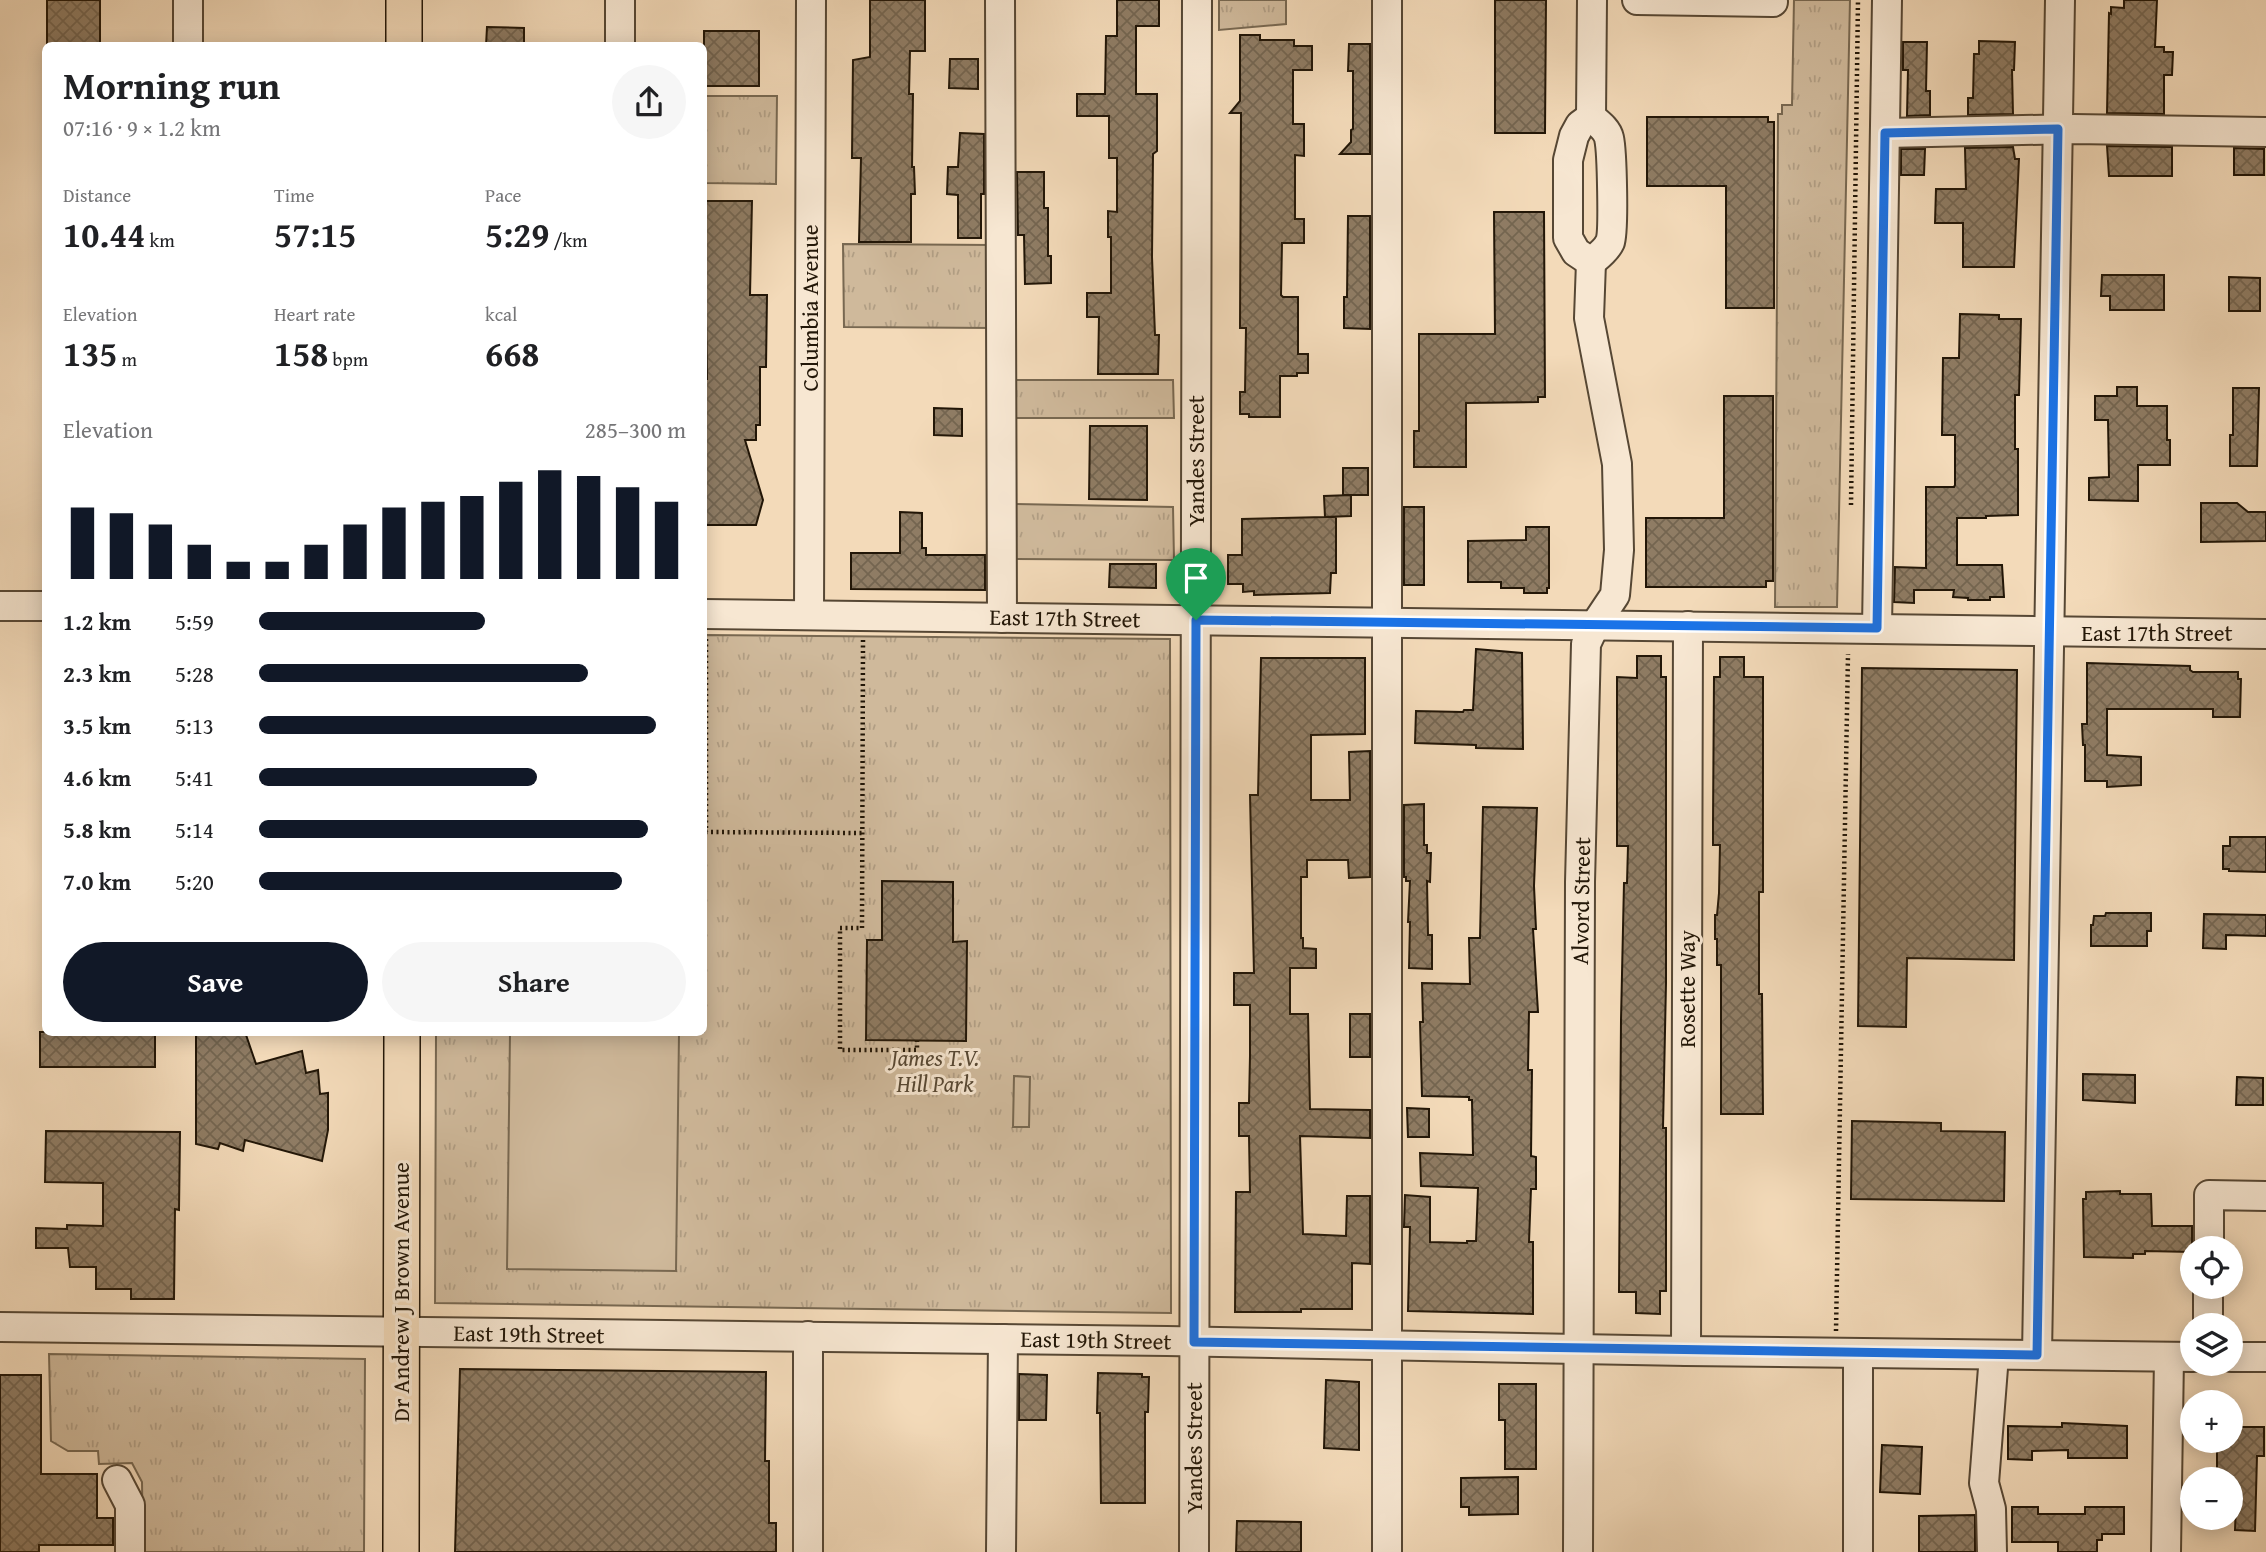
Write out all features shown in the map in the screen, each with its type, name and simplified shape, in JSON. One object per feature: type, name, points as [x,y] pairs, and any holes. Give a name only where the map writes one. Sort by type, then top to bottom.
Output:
[{"type":"main road","points":[[404,0],[404,42]]},
{"type":"main road","name":"Dr Andrew J Brown Avenue","points":[[401,1036],[401,1552]]},
{"type":"street","points":[[188,0],[188,42]]},
{"type":"street","points":[[620,0],[620,42]]},
{"type":"street","name":"Columbia Avenue","points":[[809,615],[811,0]]},
{"type":"street","points":[[1000,0],[1002,618]]},
{"type":"street","name":"Yandes Street","points":[[1194,1552],[1197,0]]},
{"type":"street","points":[[1387,0],[1387,1552]]},
{"type":"street","points":[[1591,117],[1592,0]]},
{"type":"street","points":[[1637,0],[1773,2]]},
{"type":"street","points":[[1877,628],[1887,0]]},
{"type":"street","points":[[2037,1355],[2060,0]]},
{"type":"street","points":[[1591,117],[1609,136],[1611,209],[1610,242],[1591,262],[1576,252],[1568,238],[1568,173],[1574,136],[1580,125],[1591,117]]},
{"type":"street","points":[[1885,133],[2058,129],[2266,132]]},
{"type":"street","name":"Alvord Street","points":[[1578,1552],[1580,882],[1586,644],[1615,595],[1619,550],[1617,464],[1589,318],[1591,262]]},
{"type":"street","points":[[0,606],[42,606]]},
{"type":"street","name":"East 17th Street","points":[[707,621],[809,615],[2266,634]]},
{"type":"street","name":"Rosette Way","points":[[1686,1351],[1688,626]]},
{"type":"street","points":[[2209,1236],[2209,1195],[2266,1196]]},
{"type":"street","name":"East 19th Street","points":[[0,1327],[808,1336],[2180,1357]]},
{"type":"street","points":[[808,1336],[808,1552]]},
{"type":"street","points":[[1001,1552],[1003,1339]]},
{"type":"street","points":[[1858,1354],[1858,1552]]},
{"type":"street","points":[[1993,1552],[1991,1509],[1984,1483],[1994,1355]]},
{"type":"street","points":[[2243,1357],[2266,1357]]},
{"type":"street","points":[[2166,1552],[2180,1370]]},
{"type":"street","points":[[117,1480],[130,1505],[130,1552]]},
{"type":"path","points":[[1851,514],[1858,0]]},
{"type":"path","points":[[863,632],[862,928],[840,928],[840,1050],[917,1050],[917,1041]]},
{"type":"path","points":[[1836,1335],[1849,652]]},
{"type":"path","points":[[707,832],[862,833]]},
{"type":"green space","points":[[1219,0],[1286,0],[1286,24],[1219,30]]},
{"type":"green space","points":[[1794,0],[1850,0],[1837,607],[1775,607],[1778,114],[1782,114],[1782,105],[1792,105]]},
{"type":"green space","points":[[707,96],[777,96],[776,184],[707,183]]},
{"type":"green space","points":[[843,244],[993,245],[994,328],[844,327]]},
{"type":"green space","points":[[1010,380],[1173,380],[1174,418],[1010,418]]},
{"type":"green space","points":[[1013,504],[1173,507],[1174,560],[1014,559]]},
{"type":"green space","name":"James T.V. Hill Park","points":[[707,635],[1170,639],[1171,1313],[435,1303],[436,1036],[707,1036]]},
{"type":"green space","points":[[510,1036],[679,1036],[676,1271],[507,1269]]},
{"type":"green space","points":[[1014,1076],[1030,1077],[1029,1127],[1013,1127]]},
{"type":"green space","points":[[49,1354],[365,1359],[364,1552],[143,1552],[142,1482],[132,1463],[99,1464],[98,1451],[68,1451],[51,1441]]},
{"type":"building","points":[[47,0],[100,0],[100,42],[47,42]]},
{"type":"building","points":[[870,0],[925,0],[925,51],[910,51],[909,94],[913,94],[912,167],[915,194],[911,194],[911,242],[859,242],[861,158],[852,158],[853,60],[870,57]]},
{"type":"building","points":[[1117,0],[1159,0],[1159,26],[1136,26],[1136,94],[1157,94],[1157,151],[1153,154],[1152,257],[1155,335],[1159,335],[1158,374],[1098,374],[1099,317],[1087,317],[1087,293],[1111,293],[1108,211],[1117,212],[1117,158],[1109,158],[1109,116],[1077,116],[1077,94],[1105,94],[1106,36],[1117,36]]},
{"type":"building","points":[[1495,0],[1546,0],[1545,133],[1495,133]]},
{"type":"building","points":[[2124,0],[2157,0],[2155,47],[2164,47],[2164,52],[2173,52],[2172,75],[2164,75],[2164,114],[2107,113],[2109,13],[2111,14],[2111,7],[2124,8]]},
{"type":"building","points":[[487,27],[524,28],[524,42],[486,42]]},
{"type":"building","points":[[704,31],[759,31],[759,86],[707,86],[707,42],[704,42]]},
{"type":"building","points":[[1240,35],[1260,35],[1260,40],[1294,40],[1294,46],[1312,46],[1312,70],[1293,70],[1293,124],[1304,124],[1304,156],[1295,155],[1295,219],[1304,219],[1304,243],[1282,243],[1281,295],[1298,297],[1298,354],[1308,354],[1308,373],[1280,376],[1280,417],[1249,417],[1249,414],[1240,414],[1240,392],[1245,392],[1246,328],[1240,328],[1241,113],[1230,113],[1240,101]]},
{"type":"building","points":[[1979,41],[2015,42],[2012,70],[2013,114],[1968,115],[1968,98],[1973,98],[1974,54],[1979,54]]},
{"type":"building","points":[[1903,42],[1927,42],[1926,91],[1930,91],[1930,115],[1907,116],[1908,70],[1903,70]]},
{"type":"building","points":[[1349,44],[1370,44],[1370,154],[1340,154],[1351,142],[1353,129],[1353,71],[1348,71]]},
{"type":"building","points":[[950,59],[978,59],[978,89],[949,88]]},
{"type":"building","points":[[1647,117],[1768,117],[1768,122],[1774,122],[1774,308],[1726,308],[1726,186],[1647,186]]},
{"type":"building","points":[[960,133],[984,134],[981,238],[958,238],[958,195],[947,194],[948,167],[958,167]]},
{"type":"building","points":[[2107,146],[2172,147],[2172,176],[2109,176]]},
{"type":"building","points":[[2013,147],[2015,159],[2019,159],[2014,267],[1963,267],[1963,223],[1935,223],[1936,189],[1966,189],[1965,148]]},
{"type":"building","points":[[2234,148],[2264,149],[2264,175],[2234,175]]},
{"type":"building","points":[[1901,149],[1925,149],[1924,175],[1901,175]]},
{"type":"building","points":[[1017,172],[1044,172],[1044,208],[1048,208],[1051,283],[1025,284],[1024,235],[1018,235]]},
{"type":"building","points":[[707,201],[752,201],[750,295],[767,295],[766,367],[760,367],[760,425],[756,425],[756,440],[745,440],[763,500],[756,525],[707,525]]},
{"type":"building","points":[[1494,212],[1544,212],[1545,397],[1538,397],[1538,402],[1466,403],[1466,467],[1414,467],[1414,431],[1419,431],[1419,334],[1495,334]]},
{"type":"building","points":[[1348,216],[1370,216],[1370,329],[1344,328]]},
{"type":"building","points":[[2102,275],[2164,275],[2164,310],[2110,310],[2110,296],[2101,296]]},
{"type":"building","points":[[2229,277],[2260,278],[2260,311],[2229,311]]},
{"type":"building","points":[[1960,314],[1999,315],[1999,319],[2021,319],[2019,395],[2015,395],[2018,515],[1957,518],[1957,565],[2002,565],[2004,597],[1968,600],[1953,597],[1954,590],[1914,590],[1914,603],[1894,602],[1895,567],[1926,568],[1926,487],[1955,485],[1955,435],[1942,435],[1943,358],[1959,358]]},
{"type":"building","points":[[2117,387],[2137,387],[2137,406],[2167,406],[2170,465],[2138,465],[2138,501],[2089,500],[2089,478],[2109,477],[2108,420],[2095,420],[2095,396],[2117,396]]},
{"type":"building","points":[[2233,388],[2259,388],[2257,466],[2230,466]]},
{"type":"building","points":[[1724,396],[1773,396],[1773,581],[1766,581],[1766,587],[1646,587],[1646,518],[1724,518]]},
{"type":"building","points":[[934,408],[962,409],[962,436],[934,435]]},
{"type":"building","points":[[1090,426],[1147,426],[1147,500],[1089,499]]},
{"type":"building","points":[[1343,468],[1368,468],[1368,495],[1343,495]]},
{"type":"building","points":[[1351,495],[1351,516],[1325,517],[1324,496]]},
{"type":"building","points":[[2201,503],[2237,503],[2248,512],[2266,512],[2266,541],[2201,542]]},
{"type":"building","points":[[1404,507],[1424,507],[1424,585],[1404,585]]},
{"type":"building","points":[[900,512],[922,513],[922,548],[926,548],[926,555],[985,555],[985,590],[851,589],[851,553],[900,553]]},
{"type":"building","points":[[1336,517],[1336,573],[1331,573],[1330,593],[1254,595],[1254,591],[1243,592],[1243,584],[1228,584],[1228,555],[1242,555],[1242,519]]},
{"type":"building","points":[[1526,527],[1549,527],[1547,593],[1524,593],[1524,588],[1501,588],[1501,582],[1468,582],[1468,541],[1526,540]]},
{"type":"building","points":[[1110,564],[1156,564],[1156,588],[1109,587]]},
{"type":"building","points":[[1476,649],[1522,653],[1523,749],[1415,743],[1416,711],[1473,710]]},
{"type":"building","points":[[1637,656],[1661,656],[1661,677],[1666,677],[1663,1128],[1666,1128],[1666,1291],[1660,1291],[1660,1314],[1636,1313],[1636,1292],[1619,1292],[1621,1020],[1624,883],[1627,883],[1628,846],[1617,846],[1617,677],[1637,678]]},
{"type":"building","points":[[1720,657],[1744,657],[1744,677],[1763,677],[1763,892],[1759,892],[1759,994],[1762,994],[1763,1114],[1721,1114],[1721,965],[1717,965],[1715,939],[1720,845],[1713,845],[1714,677],[1720,677]]},
{"type":"building","points":[[1261,658],[1365,658],[1365,734],[1311,735],[1311,800],[1350,800],[1349,752],[1370,751],[1370,877],[1349,878],[1348,860],[1307,860],[1307,877],[1301,877],[1301,938],[1303,948],[1316,949],[1316,968],[1290,968],[1290,1014],[1308,1014],[1310,1109],[1370,1110],[1370,1138],[1300,1136],[1303,1234],[1346,1236],[1347,1196],[1370,1196],[1370,1264],[1352,1263],[1352,1309],[1235,1312],[1236,1192],[1250,1192],[1249,1136],[1239,1136],[1239,1103],[1249,1103],[1250,1005],[1234,1005],[1234,973],[1254,973],[1250,795],[1258,795]]},
{"type":"building","points":[[2087,663],[2190,666],[2193,672],[2238,672],[2238,679],[2241,679],[2240,717],[2213,717],[2213,709],[2107,709],[2107,755],[2141,757],[2141,785],[2107,787],[2107,781],[2085,781],[2082,724],[2087,724]]},
{"type":"building","points":[[1862,668],[2017,670],[2014,960],[1907,958],[1906,1027],[1858,1026]]},
{"type":"building","points":[[1424,804],[1424,845],[1427,845],[1427,853],[1431,853],[1430,882],[1427,881],[1432,969],[1409,968],[1410,881],[1406,881],[1404,877],[1404,805]]},
{"type":"building","points":[[1483,807],[1537,808],[1534,886],[1536,929],[1533,929],[1538,1012],[1529,1012],[1528,1070],[1532,1070],[1531,1156],[1536,1157],[1536,1189],[1531,1189],[1529,1242],[1533,1242],[1533,1314],[1408,1311],[1410,1227],[1404,1227],[1405,1195],[1430,1197],[1430,1242],[1476,1241],[1478,1188],[1421,1186],[1420,1153],[1473,1155],[1472,1100],[1469,1100],[1469,1097],[1422,1096],[1420,1022],[1423,1022],[1422,983],[1470,984],[1469,938],[1480,938]]},
{"type":"building","points":[[2230,837],[2266,837],[2266,872],[2223,869],[2223,846],[2230,846]]},
{"type":"building","points":[[882,881],[953,882],[953,942],[967,941],[966,1041],[866,1040],[867,940],[882,940]]},
{"type":"building","points":[[2106,913],[2151,913],[2151,931],[2147,931],[2147,946],[2091,946],[2094,916],[2105,916]]},
{"type":"building","points":[[2204,914],[2266,915],[2266,936],[2226,935],[2226,949],[2203,948]]},
{"type":"building","points":[[1350,1014],[1370,1014],[1370,1057],[1350,1057]]},
{"type":"building","points":[[40,1032],[42,1036],[155,1036],[155,1067],[40,1067]]},
{"type":"building","points":[[196,1036],[246,1036],[256,1064],[302,1051],[306,1073],[318,1070],[320,1094],[328,1093],[328,1130],[322,1161],[245,1140],[243,1151],[220,1143],[218,1149],[196,1144]]},
{"type":"building","points":[[2083,1074],[2135,1075],[2135,1103],[2083,1100]]},
{"type":"building","points":[[2237,1077],[2263,1078],[2263,1105],[2236,1105]]},
{"type":"building","points":[[1407,1108],[1429,1109],[1429,1137],[1408,1137]]},
{"type":"building","points":[[1852,1121],[1941,1123],[1941,1131],[2005,1132],[2004,1201],[1851,1199]]},
{"type":"building","points":[[46,1131],[180,1132],[179,1210],[175,1209],[174,1299],[131,1299],[131,1289],[96,1289],[96,1267],[70,1267],[68,1248],[36,1248],[36,1228],[103,1226],[103,1183],[45,1182]]},
{"type":"building","points":[[2086,1192],[2151,1194],[2152,1226],[2192,1226],[2192,1236],[2180,1236],[2180,1252],[2145,1251],[2145,1254],[2133,1254],[2133,1258],[2084,1257],[2083,1199],[2086,1199]]},
{"type":"building","points":[[460,1369],[766,1372],[765,1461],[769,1461],[769,1523],[776,1523],[776,1552],[455,1552]]},
{"type":"building","points":[[1098,1373],[1142,1374],[1142,1377],[1149,1377],[1148,1412],[1145,1412],[1145,1503],[1101,1503]]},
{"type":"building","points":[[1019,1374],[1047,1375],[1046,1420],[1019,1420]]},
{"type":"building","points":[[0,1375],[41,1375],[41,1474],[97,1474],[97,1518],[113,1518],[113,1545],[39,1545],[39,1552],[0,1552]]},
{"type":"building","points":[[1326,1380],[1359,1382],[1359,1450],[1324,1448]]},
{"type":"building","points":[[1499,1384],[1536,1384],[1536,1469],[1505,1469],[1505,1420],[1499,1420]]},
{"type":"building","points":[[2062,1423],[2127,1426],[2127,1458],[2068,1458],[2068,1450],[2032,1451],[2032,1460],[2008,1459],[2008,1426],[2062,1427]]},
{"type":"building","points":[[2243,1427],[2264,1427],[2264,1456],[2257,1456],[2255,1531],[2235,1530],[2243,1530],[2243,1467],[2217,1467],[2217,1453],[2243,1453]]},
{"type":"building","points":[[1882,1445],[1922,1447],[1920,1494],[1880,1492]]},
{"type":"building","points":[[1518,1477],[1518,1514],[1469,1515],[1469,1507],[1461,1507],[1461,1478]]},
{"type":"building","points":[[2012,1507],[2038,1507],[2038,1514],[2085,1514],[2085,1507],[2124,1507],[2124,1534],[2102,1534],[2102,1540],[2097,1540],[2097,1552],[2058,1552],[2058,1542],[2012,1542]]},
{"type":"building","points":[[1975,1515],[1975,1552],[1919,1552],[1919,1516]]},
{"type":"building","points":[[1237,1521],[1301,1522],[1301,1552],[1236,1552]]},
{"type":"route","points":[[2058,129],[2037,1355],[1194,1342],[1196,620],[1877,628],[1885,133],[2058,129]]}]
